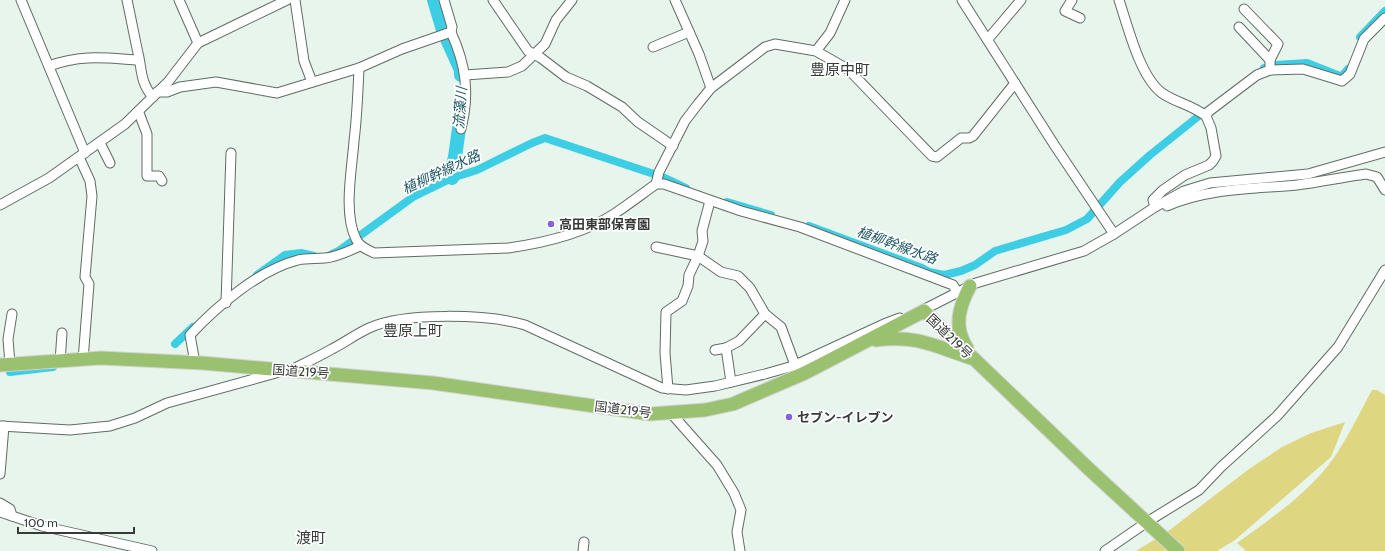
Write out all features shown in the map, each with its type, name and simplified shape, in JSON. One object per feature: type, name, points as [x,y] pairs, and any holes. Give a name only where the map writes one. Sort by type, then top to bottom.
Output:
[{"type":"highway","points":[[970,286],[961,304],[958,319],[960,335],[974,360]]},
{"type":"highway","name":"国道219号","points":[[5,365],[101,358],[195,363],[433,383],[650,414],[705,410],[733,404],[777,386],[924,311],[1090,470],[1178,551]]},
{"type":"highway","points":[[869,340],[894,338],[929,342],[974,360]]},
{"type":"street","points":[[21,0],[49,66],[90,181],[92,196],[85,277],[89,284],[83,360]]},
{"type":"street","points":[[127,0],[143,82],[155,94]]},
{"type":"street","points":[[179,0],[198,43]]},
{"type":"street","points":[[0,204],[49,178],[100,143],[139,113],[155,94],[168,82],[198,43],[287,0]]},
{"type":"street","points":[[295,0],[304,61],[312,82]]},
{"type":"street","points":[[444,0],[452,27],[451,32],[465,75],[465,112],[462,129]]},
{"type":"street","points":[[493,0],[528,51],[535,54],[566,77],[587,86],[622,107],[638,122],[673,146]]},
{"type":"street","points":[[465,75],[508,72],[517,69],[545,44],[556,20],[572,0]]},
{"type":"street","points":[[675,0],[711,88]]},
{"type":"street","points":[[816,51],[830,33],[845,0]]},
{"type":"street","points":[[962,0],[1114,234]]},
{"type":"street","points":[[988,38],[1021,0]]},
{"type":"street","points":[[1072,0],[1065,11],[1080,18]]},
{"type":"street","points":[[1119,0],[1149,80],[1164,95],[1195,107],[1206,116],[1211,128],[1216,156],[1209,165],[1185,175],[1163,190],[1153,200],[1155,206]]},
{"type":"street","points":[[1206,116],[1208,112],[1270,66],[1278,44],[1244,9]]},
{"type":"street","points":[[1239,27],[1270,66],[1303,69],[1342,81],[1350,74],[1364,39],[1385,18]]},
{"type":"street","points":[[155,94],[187,86],[216,82],[277,93],[359,68],[402,49],[451,32]]},
{"type":"street","points":[[653,47],[689,32]]},
{"type":"street","points":[[656,184],[659,172],[685,121],[711,88],[765,47],[775,44],[816,51],[853,73],[869,92],[932,156],[937,157],[961,138],[973,136],[1015,83]]},
{"type":"street","points":[[49,66],[60,62],[85,57],[104,56],[138,60]]},
{"type":"street","points":[[359,68],[354,142],[349,178],[351,222],[355,238],[360,246],[374,253],[508,248],[530,245],[578,232],[612,215],[656,184],[664,184],[710,201],[839,240],[953,285],[957,292]]},
{"type":"street","points":[[139,113],[147,134],[147,176],[159,176],[162,180]]},
{"type":"street","points":[[100,143],[110,163]]},
{"type":"street","points":[[0,474],[2,426],[70,430],[110,426],[136,418],[167,403],[221,389],[256,377],[289,371],[369,328],[392,320],[487,317],[508,320],[525,326],[662,388],[686,390],[731,382],[795,365],[884,324],[924,311],[970,286],[1084,251],[1138,219],[1155,206],[1184,191],[1210,183],[1308,174],[1385,152]]},
{"type":"street","points":[[226,303],[231,153]]},
{"type":"street","points":[[1138,219],[1192,197],[1225,191],[1299,184],[1366,174],[1377,177],[1385,190]]},
{"type":"street","points":[[668,389],[665,353],[666,312],[682,301],[688,286],[689,275],[703,241],[702,231],[710,201]]},
{"type":"street","points":[[195,363],[190,335],[209,315],[269,271],[297,260],[326,258],[342,254],[360,246]]},
{"type":"street","points":[[656,247],[698,256],[721,272],[738,276],[750,288],[765,314],[781,327],[795,365]]},
{"type":"street","points":[[1105,551],[1150,525],[1199,490],[1277,416],[1338,347],[1385,270]]},
{"type":"street","points":[[5,365],[12,314]]},
{"type":"street","points":[[715,350],[726,348],[739,341],[765,314]]},
{"type":"street","points":[[60,362],[62,333]]},
{"type":"street","points":[[726,348],[731,382]]},
{"type":"street","points":[[670,412],[718,465],[734,493],[740,510],[738,532],[740,551]]},
{"type":"street","points":[[0,503],[10,509],[12,516]]},
{"type":"street","points":[[0,512],[42,526],[152,551]]},
{"type":"street","points":[[105,540],[118,551]]},
{"type":"shaded area","points":[[1372,390],[1377,390],[1385,395],[1385,551],[1246,551],[1237,543],[1293,501],[1318,477],[1339,450]]},
{"type":"shaded area","points":[[1345,422],[1331,457],[1235,540],[1217,551],[1136,551],[1167,532],[1249,469],[1282,447],[1311,433]]},
{"type":"waterway","name":"流藻川","points":[[434,0],[443,30]]},
{"type":"waterway","name":"植柳幹線水路","points":[[1360,37],[1385,11]]},
{"type":"waterway","name":"流藻川","points":[[447,39],[461,70],[461,75]]},
{"type":"waterway","name":"植柳幹線水路","points":[[1264,68],[1275,65],[1307,63],[1340,76],[1343,75],[1348,69]]},
{"type":"waterway","name":"流藻川","points":[[452,178],[451,171],[455,157],[461,114]]},
{"type":"waterway","name":"植柳幹線水路","points":[[809,226],[922,268],[929,272],[944,275],[961,271],[975,265],[995,251],[1066,230],[1087,219],[1120,182],[1150,155],[1200,115]]},
{"type":"waterway","name":"植柳幹線水路","points":[[332,254],[340,250],[413,197],[452,178],[477,170],[545,138],[654,174]]},
{"type":"waterway","name":"植柳幹線水路","points":[[665,178],[686,188]]},
{"type":"waterway","name":"植柳幹線水路","points":[[727,202],[771,215]]},
{"type":"waterway","name":"植柳幹線水路","points":[[257,275],[285,255],[301,253],[314,256]]},
{"type":"waterway","name":"植柳幹線水路","points":[[175,344],[193,327]]},
{"type":"waterway","name":"植柳幹線水路","points":[[10,372],[53,367]]},
{"type":"place","name":"高田東部保育園","points":[[551,224]]},
{"type":"place","name":"セブン-イレブン","points":[[789,417]]},
{"type":"district","name":"豊原中町","points":[[840,70]]},
{"type":"district","name":"豊原上町","points":[[413,331]]},
{"type":"district","name":"渡町","points":[[311,538]]}]
